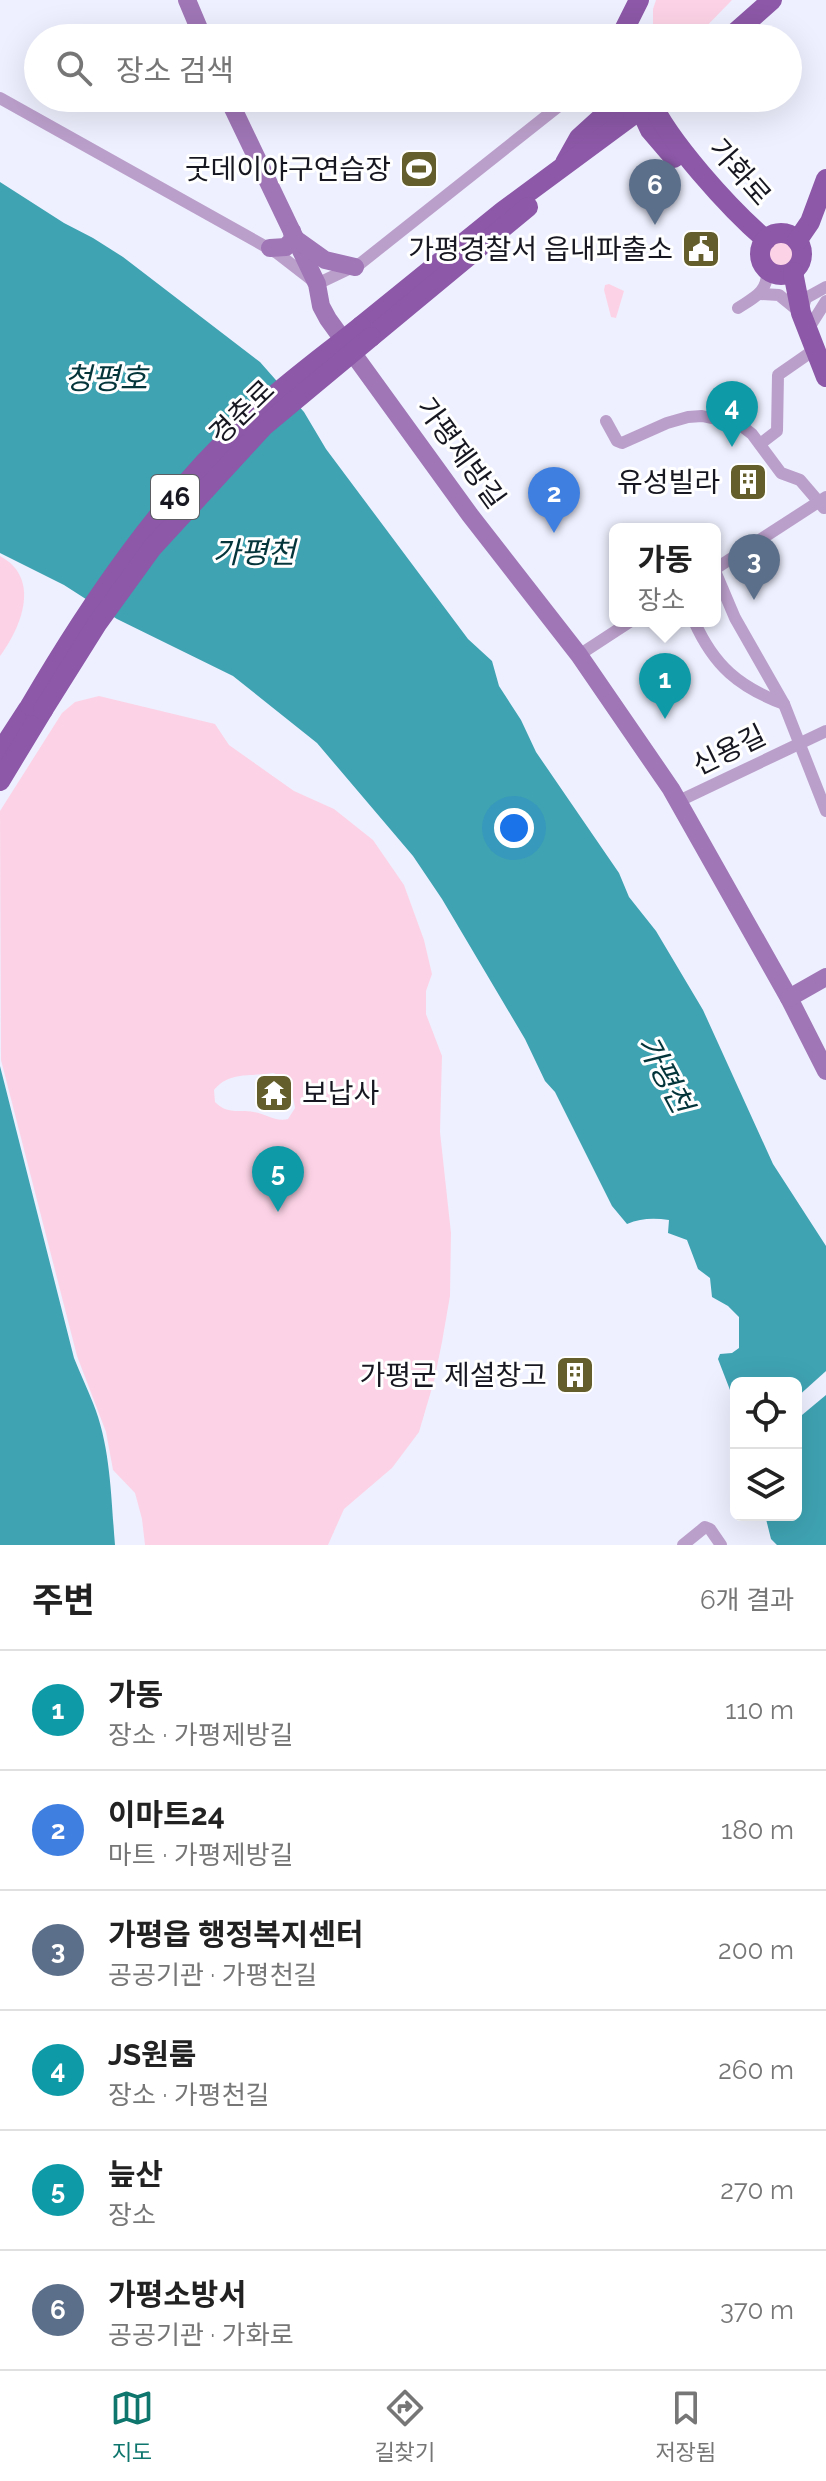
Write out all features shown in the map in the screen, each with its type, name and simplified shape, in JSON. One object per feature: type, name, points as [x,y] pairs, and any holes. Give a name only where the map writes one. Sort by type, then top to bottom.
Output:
[{"type":"main road","points":[[627,24],[640,0]]},
{"type":"main road","points":[[639,24],[640,0]]},
{"type":"main road","points":[[745,24],[772,0]]},
{"type":"main road","points":[[563,168],[579,138],[618,112]]},
{"type":"main road","name":"경춘로","points":[[0,781],[87,613],[139,540],[187,483],[252,414],[506,227],[592,147],[623,112]]},
{"type":"main road","points":[[636,112],[684,169],[705,176]]},
{"type":"main road","name":"가화로","points":[[659,112],[670,132],[705,176],[744,221],[766,240]]},
{"type":"main road","name":"경춘로","points":[[366,331],[503,211],[592,147]]},
{"type":"main road","name":"가화로","points":[[797,241],[810,222],[826,179]]},
{"type":"main road","points":[[783,271],[802,257],[797,241],[782,233],[766,240],[760,255],[783,271],[826,377]]},
{"type":"main road","name":"경춘로","points":[[0,752],[37,708]]},
{"type":"street","points":[[187,0],[197,24]]},
{"type":"street","points":[[0,98],[24,111]]},
{"type":"street","points":[[25,112],[270,248],[317,284],[358,265],[551,112]]},
{"type":"street","name":"가평제방길","points":[[235,112],[317,284],[321,306],[328,319],[470,515],[579,655],[679,801],[789,998],[826,1071]]},
{"type":"street","points":[[270,248],[290,244],[294,235],[325,260],[358,265]]},
{"type":"street","points":[[738,308],[760,294],[783,271],[803,286],[820,289]]},
{"type":"street","points":[[807,332],[806,298],[820,289]]},
{"type":"street","points":[[760,294],[779,295],[807,332]]},
{"type":"street","points":[[760,444],[775,434],[778,427],[778,375],[826,301]]},
{"type":"street","points":[[606,421],[619,443],[677,419],[702,416],[746,428],[781,473],[800,480],[823,502],[721,566]]},
{"type":"street","points":[[721,584],[735,618],[784,704]]},
{"type":"street","points":[[579,655],[622,627]]},
{"type":"street","name":"신용길","points":[[697,627],[721,665],[753,692],[784,704],[800,742]]},
{"type":"street","name":"신용길","points":[[679,801],[826,731]]},
{"type":"street","points":[[800,742],[826,811]]},
{"type":"street","points":[[789,998],[826,977]]},
{"type":"street","points":[[683,1545],[705,1527],[710,1529],[721,1545]]},
{"type":"shaded area","points":[[656,0],[732,0],[709,24],[653,24]]},
{"type":"shaded area","points":[[782,241],[792,245],[796,255],[792,265],[782,269],[772,265],[768,255],[772,245]]},
{"type":"shaded area","points":[[605,285],[624,291],[616,318],[611,317],[604,290]]},
{"type":"shaded area","points":[[0,556],[13,565],[20,577],[24,603],[15,631],[0,656]]},
{"type":"shaded area","points":[[99,696],[215,724],[229,745],[294,791],[334,809],[373,840],[404,885],[424,940],[432,974],[426,991],[426,1014],[442,1056],[440,1132],[451,1233],[450,1296],[434,1381],[419,1432],[392,1468],[344,1509],[328,1545],[145,1545],[135,1493],[113,1470],[106,1432],[77,1356],[1,1060],[0,811],[62,713],[75,702]],"holes":[[[249,1075],[278,1075],[289,1086],[293,1097],[295,1108],[288,1119],[229,1110],[215,1102],[214,1090],[226,1080]]]},
{"type":"water","name":"가평천","points":[[0,182],[123,257],[260,362],[304,412],[326,449],[468,639],[492,661],[499,686],[521,720],[536,752],[619,873],[629,897],[656,931],[703,1010],[773,1164],[826,1246],[826,1545],[777,1545],[771,1539],[766,1521],[802,1521],[802,1377],[730,1377],[730,1390],[718,1359],[720,1354],[732,1353],[739,1348],[739,1317],[712,1297],[710,1278],[698,1269],[687,1240],[668,1233],[669,1220],[648,1219],[627,1224],[612,1206],[525,1039],[413,856],[317,743],[233,676],[117,619],[64,585],[0,553]]},
{"type":"water","points":[[0,1066],[74,1358],[99,1420],[109,1473],[115,1545],[0,1545]]},
{"type":"pier","points":[[826,1371],[826,1395],[802,1415],[802,1393]]},
{"type":"place","name":"굿데이야구연습장","points":[[419,169]]},
{"type":"place","name":"가평소방서","points":[[655,225]]},
{"type":"place","name":"가평경찰서 읍내파출소","points":[[701,249]]},
{"type":"place","name":"JS원룸","points":[[732,447]]},
{"type":"place","name":"유성빌라","points":[[748,482]]},
{"type":"place","name":"이마트24","points":[[554,533]]},
{"type":"place","name":"가평읍 행정복지센터","points":[[754,600]]},
{"type":"place","name":"가동","points":[[665,719]]},
{"type":"place","name":"보납사","points":[[274,1093]]},
{"type":"place","name":"늪산","points":[[278,1212]]},
{"type":"place","name":"가평군 제설창고","points":[[575,1375]]},
{"type":"water label","name":"청평호","points":[[106,378]]}]
